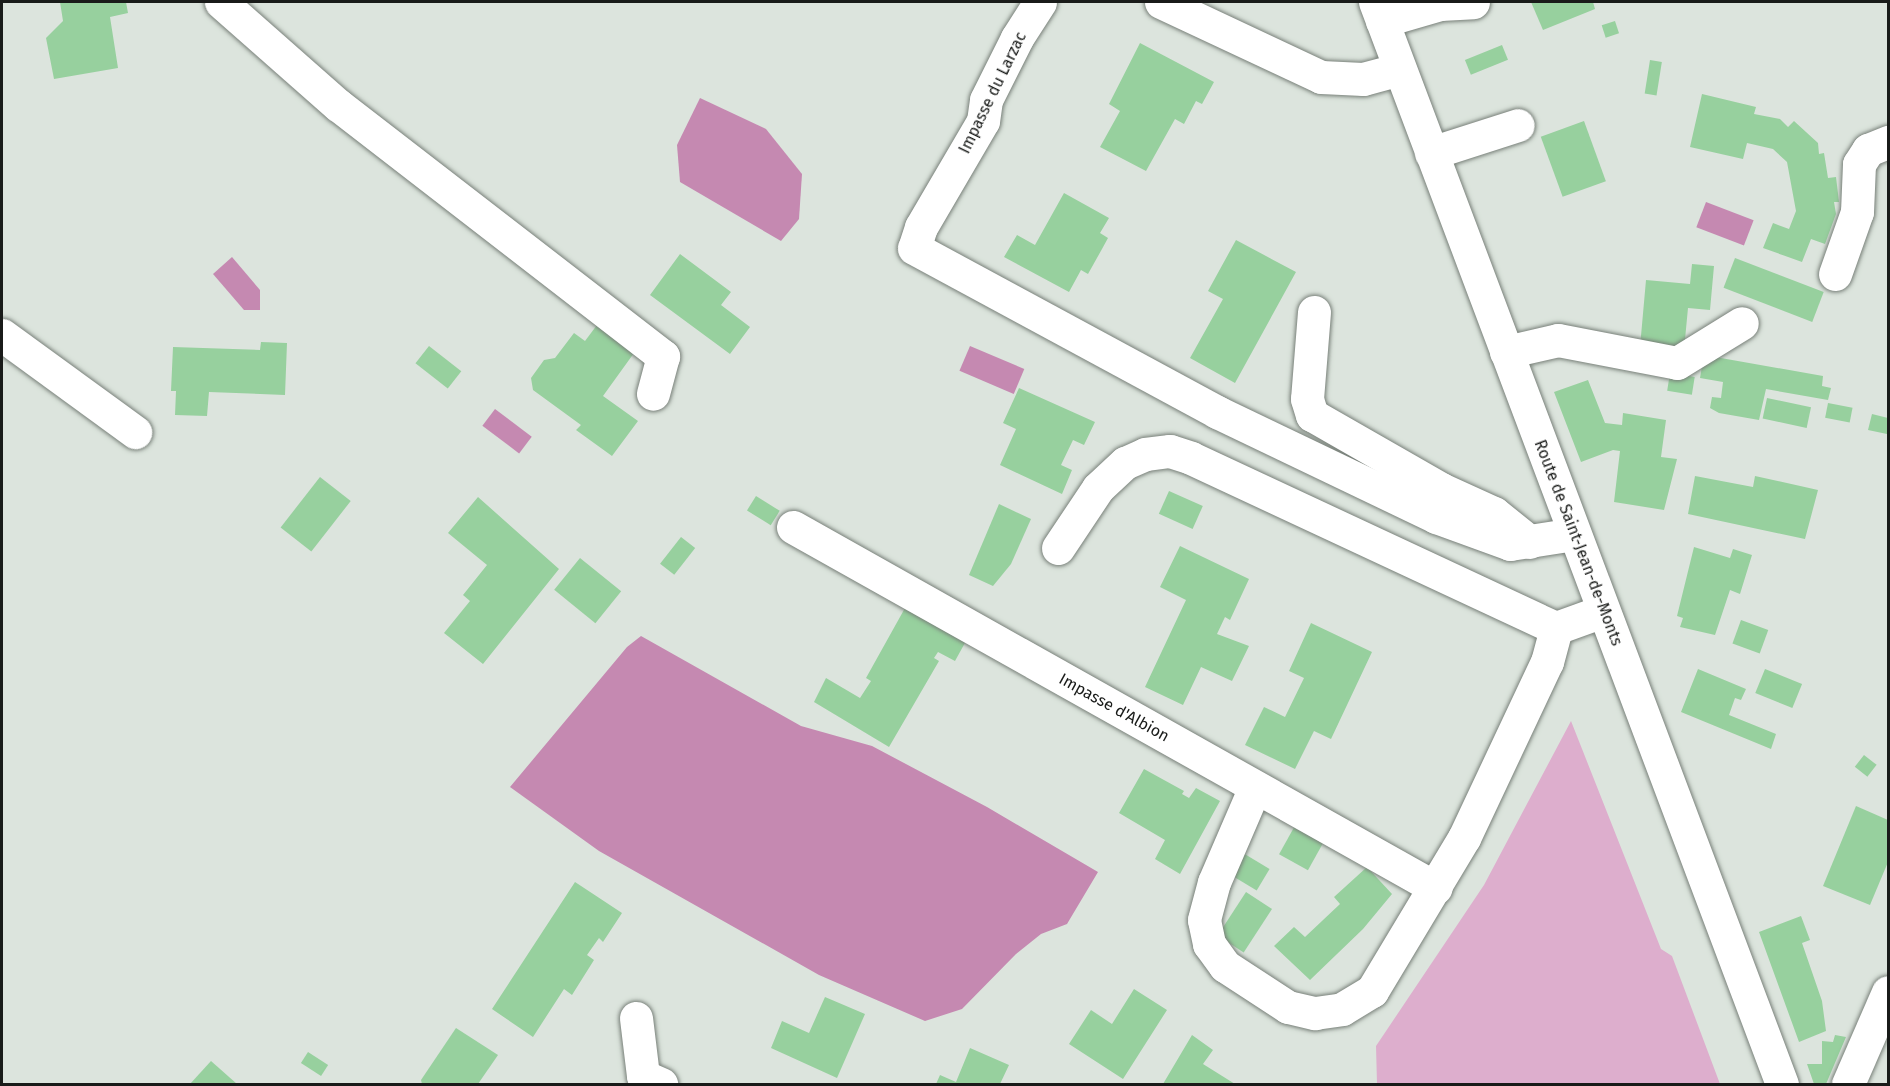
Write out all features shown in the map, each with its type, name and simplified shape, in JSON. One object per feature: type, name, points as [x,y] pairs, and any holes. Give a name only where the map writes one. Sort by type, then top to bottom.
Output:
[{"type":"main road","points":[[221,2],[332,100],[663,356],[653,394]]},
{"type":"main road","name":"Impasse du Larzac","points":[[1040,2],[1017,38],[986,100],[982,121],[921,227],[914,248],[1217,412],[1415,507],[1493,540],[1530,542]]},
{"type":"main road","points":[[1161,2],[1321,77],[1363,79],[1400,69]]},
{"type":"main road","points":[[1379,11],[1473,2]]},
{"type":"main road","name":"Route de Saint-Jean-de-Monts","points":[[1379,11],[1782,1084]]},
{"type":"main road","points":[[1431,153],[1518,125]]},
{"type":"main road","points":[[1835,274],[1857,212],[1859,164],[1868,150],[1888,142]]},
{"type":"main road","points":[[1314,312],[1307,399],[1312,415],[1441,489],[1494,513],[1530,542],[1574,534]]},
{"type":"main road","points":[[1506,352],[1558,340],[1677,363],[1742,323]]},
{"type":"main road","points":[[2,335],[135,432]]},
{"type":"main road","points":[[1058,548],[1098,488],[1125,464],[1145,454],[1170,452],[1191,458],[1556,628],[1603,611]]},
{"type":"main road","name":"Impasse d'Albion","points":[[793,527],[1436,888]]},
{"type":"main road","points":[[1255,787],[1214,882],[1204,920],[1209,944],[1225,966],[1288,1007],[1315,1013],[1342,1009],[1372,991],[1436,888],[1464,838],[1547,662],[1556,628]]},
{"type":"main road","points":[[1848,1084],[1888,992]]},
{"type":"main road","points":[[636,1018],[643,1076],[661,1084]]},
{"type":"shaded area","points":[[700,98],[766,129],[802,174],[799,219],[781,241],[680,182],[677,145]]},
{"type":"shaded area","points":[[1706,202],[1754,220],[1744,245],[1696,227]]},
{"type":"shaded area","points":[[232,257],[260,290],[260,310],[244,310],[213,274]]},
{"type":"shaded area","points":[[970,346],[1024,369],[1014,394],[959,371]]},
{"type":"shaded area","points":[[495,409],[532,437],[519,453],[482,426]]},
{"type":"shaded area","points":[[641,636],[801,726],[872,746],[987,807],[1098,872],[1067,924],[1041,934],[1016,954],[962,1009],[925,1021],[819,975],[599,851],[510,787],[627,647]]},
{"type":"shaded area","points":[[1571,721],[1661,949],[1672,956],[1720,1084],[1377,1084],[1376,1046],[1484,885]]},
{"type":"building","points":[[60,2],[126,2],[128,13],[110,17],[118,68],[54,79],[46,38],[63,21]]},
{"type":"building","points":[[1531,2],[1593,2],[1595,9],[1543,30]]},
{"type":"building","points":[[1615,21],[1619,33],[1606,38],[1602,25]]},
{"type":"building","points":[[1140,43],[1214,82],[1202,104],[1196,101],[1184,124],[1175,119],[1146,171],[1100,147],[1120,111],[1109,104]]},
{"type":"building","points":[[1502,45],[1508,60],[1471,75],[1465,60]]},
{"type":"building","points":[[1650,60],[1662,62],[1657,95],[1645,94]]},
{"type":"building","points":[[1702,94],[1756,107],[1754,114],[1780,119],[1788,127],[1794,121],[1818,143],[1819,154],[1824,153],[1828,178],[1836,177],[1839,202],[1834,202],[1836,214],[1825,244],[1811,239],[1802,262],[1763,248],[1773,223],[1789,229],[1796,211],[1787,162],[1773,149],[1747,143],[1743,159],[1690,147]]},
{"type":"building","points":[[1584,121],[1606,181],[1563,197],[1541,137]]},
{"type":"building","points":[[1064,193],[1109,218],[1100,233],[1108,238],[1088,274],[1081,270],[1069,292],[1004,257],[1017,235],[1035,245]]},
{"type":"building","points":[[1236,240],[1296,272],[1235,383],[1190,358],[1223,299],[1208,291]]},
{"type":"building","points":[[680,254],[731,292],[721,305],[750,327],[730,354],[650,295]]},
{"type":"building","points":[[1735,258],[1824,292],[1812,322],[1724,288]]},
{"type":"building","points":[[1692,264],[1714,266],[1710,310],[1688,308],[1684,350],[1640,347],[1646,280],[1690,284]]},
{"type":"building","points":[[597,325],[634,353],[603,396],[638,421],[612,456],[576,430],[581,425],[533,390],[531,378],[544,360],[555,358],[574,333],[585,341]]},
{"type":"building","points":[[261,342],[287,343],[285,395],[209,392],[207,416],[175,415],[176,391],[171,391],[173,347],[260,350]]},
{"type":"building","points":[[429,346],[461,371],[448,389],[415,363]]},
{"type":"building","points":[[1704,355],[1823,376],[1822,386],[1831,388],[1828,400],[1766,389],[1759,420],[1719,413],[1710,408],[1712,397],[1721,398],[1723,382],[1700,378]]},
{"type":"building","points":[[1670,373],[1695,377],[1692,395],[1667,391]]},
{"type":"building","points":[[1588,380],[1605,423],[1622,425],[1623,413],[1666,420],[1661,457],[1677,459],[1664,510],[1614,502],[1620,451],[1613,450],[1581,462],[1554,392]]},
{"type":"building","points":[[1019,388],[1095,422],[1084,445],[1073,440],[1061,465],[1072,470],[1062,494],[1000,465],[1016,429],[1003,423]]},
{"type":"building","points":[[1767,398],[1811,407],[1807,428],[1763,419]]},
{"type":"building","points":[[1828,403],[1853,408],[1850,422],[1825,418]]},
{"type":"building","points":[[1872,414],[1888,418],[1887,434],[1868,430]]},
{"type":"building","points":[[1695,476],[1753,487],[1755,476],[1818,490],[1805,539],[1688,514]]},
{"type":"building","points":[[320,477],[351,501],[311,551],[281,527]]},
{"type":"building","points":[[1169,491],[1203,506],[1193,529],[1159,514]]},
{"type":"building","points":[[756,496],[780,511],[771,525],[747,510]]},
{"type":"building","points":[[478,497],[559,569],[483,664],[444,633],[470,601],[463,595],[487,565],[448,533]]},
{"type":"building","points":[[999,504],[1031,519],[1011,564],[993,586],[969,575]]},
{"type":"building","points":[[681,537],[695,548],[674,575],[660,564]]},
{"type":"building","points":[[1180,546],[1249,579],[1230,620],[1225,617],[1217,634],[1249,646],[1232,681],[1201,667],[1183,705],[1145,687],[1186,600],[1160,587]]},
{"type":"building","points":[[1694,547],[1730,558],[1733,549],[1752,555],[1740,594],[1730,590],[1715,635],[1680,627],[1683,618],[1677,616]]},
{"type":"building","points":[[580,558],[621,591],[595,623],[554,590]]},
{"type":"building","points":[[905,608],[966,641],[955,661],[938,652],[934,658],[939,661],[889,747],[814,702],[826,678],[860,698],[871,681],[866,678]]},
{"type":"building","points":[[1741,620],[1768,630],[1760,653],[1732,643]]},
{"type":"building","points":[[1311,623],[1372,652],[1331,739],[1314,731],[1295,769],[1245,745],[1264,707],[1285,717],[1304,678],[1289,671]]},
{"type":"building","points":[[1698,669],[1746,689],[1741,700],[1735,698],[1729,715],[1776,734],[1771,749],[1681,712]]},
{"type":"building","points":[[1765,669],[1802,684],[1792,708],[1755,693]]},
{"type":"building","points":[[1864,755],[1877,765],[1867,777],[1855,767]]},
{"type":"building","points":[[1144,769],[1184,791],[1182,794],[1189,798],[1196,788],[1220,801],[1180,874],[1155,859],[1165,840],[1119,813]]},
{"type":"building","points":[[1856,806],[1888,820],[1888,862],[1870,905],[1823,886]]},
{"type":"building","points":[[1297,822],[1326,838],[1308,870],[1279,854]]},
{"type":"building","points":[[1243,853],[1270,869],[1257,890],[1230,874]]},
{"type":"building","points":[[1367,867],[1392,894],[1363,929],[1310,980],[1274,946],[1294,927],[1305,937],[1340,904],[1334,897]]},
{"type":"building","points":[[575,882],[622,913],[603,942],[599,938],[587,955],[594,960],[572,995],[564,989],[533,1037],[492,1009]]},
{"type":"building","points":[[1246,892],[1272,909],[1244,952],[1218,936]]},
{"type":"building","points":[[1801,916],[1810,940],[1802,943],[1822,1001],[1826,1031],[1799,1042],[1759,932]]},
{"type":"building","points":[[1134,989],[1167,1010],[1123,1079],[1069,1044],[1091,1010],[1112,1024]]},
{"type":"building","points":[[825,997],[865,1014],[837,1078],[771,1048],[782,1021],[809,1033]]},
{"type":"building","points":[[456,1028],[498,1055],[478,1084],[422,1084],[421,1080]]},
{"type":"building","points":[[1192,1035],[1213,1050],[1203,1064],[1235,1084],[1163,1084]]},
{"type":"building","points":[[1835,1035],[1846,1037],[1826,1084],[1814,1084],[1807,1064],[1822,1064],[1822,1041],[1833,1042]]},
{"type":"building","points":[[970,1048],[1009,1065],[1000,1084],[936,1084],[940,1075],[956,1082]]},
{"type":"building","points":[[308,1052],[328,1065],[321,1076],[301,1063]]},
{"type":"building","points":[[211,1061],[237,1084],[190,1084]]}]
